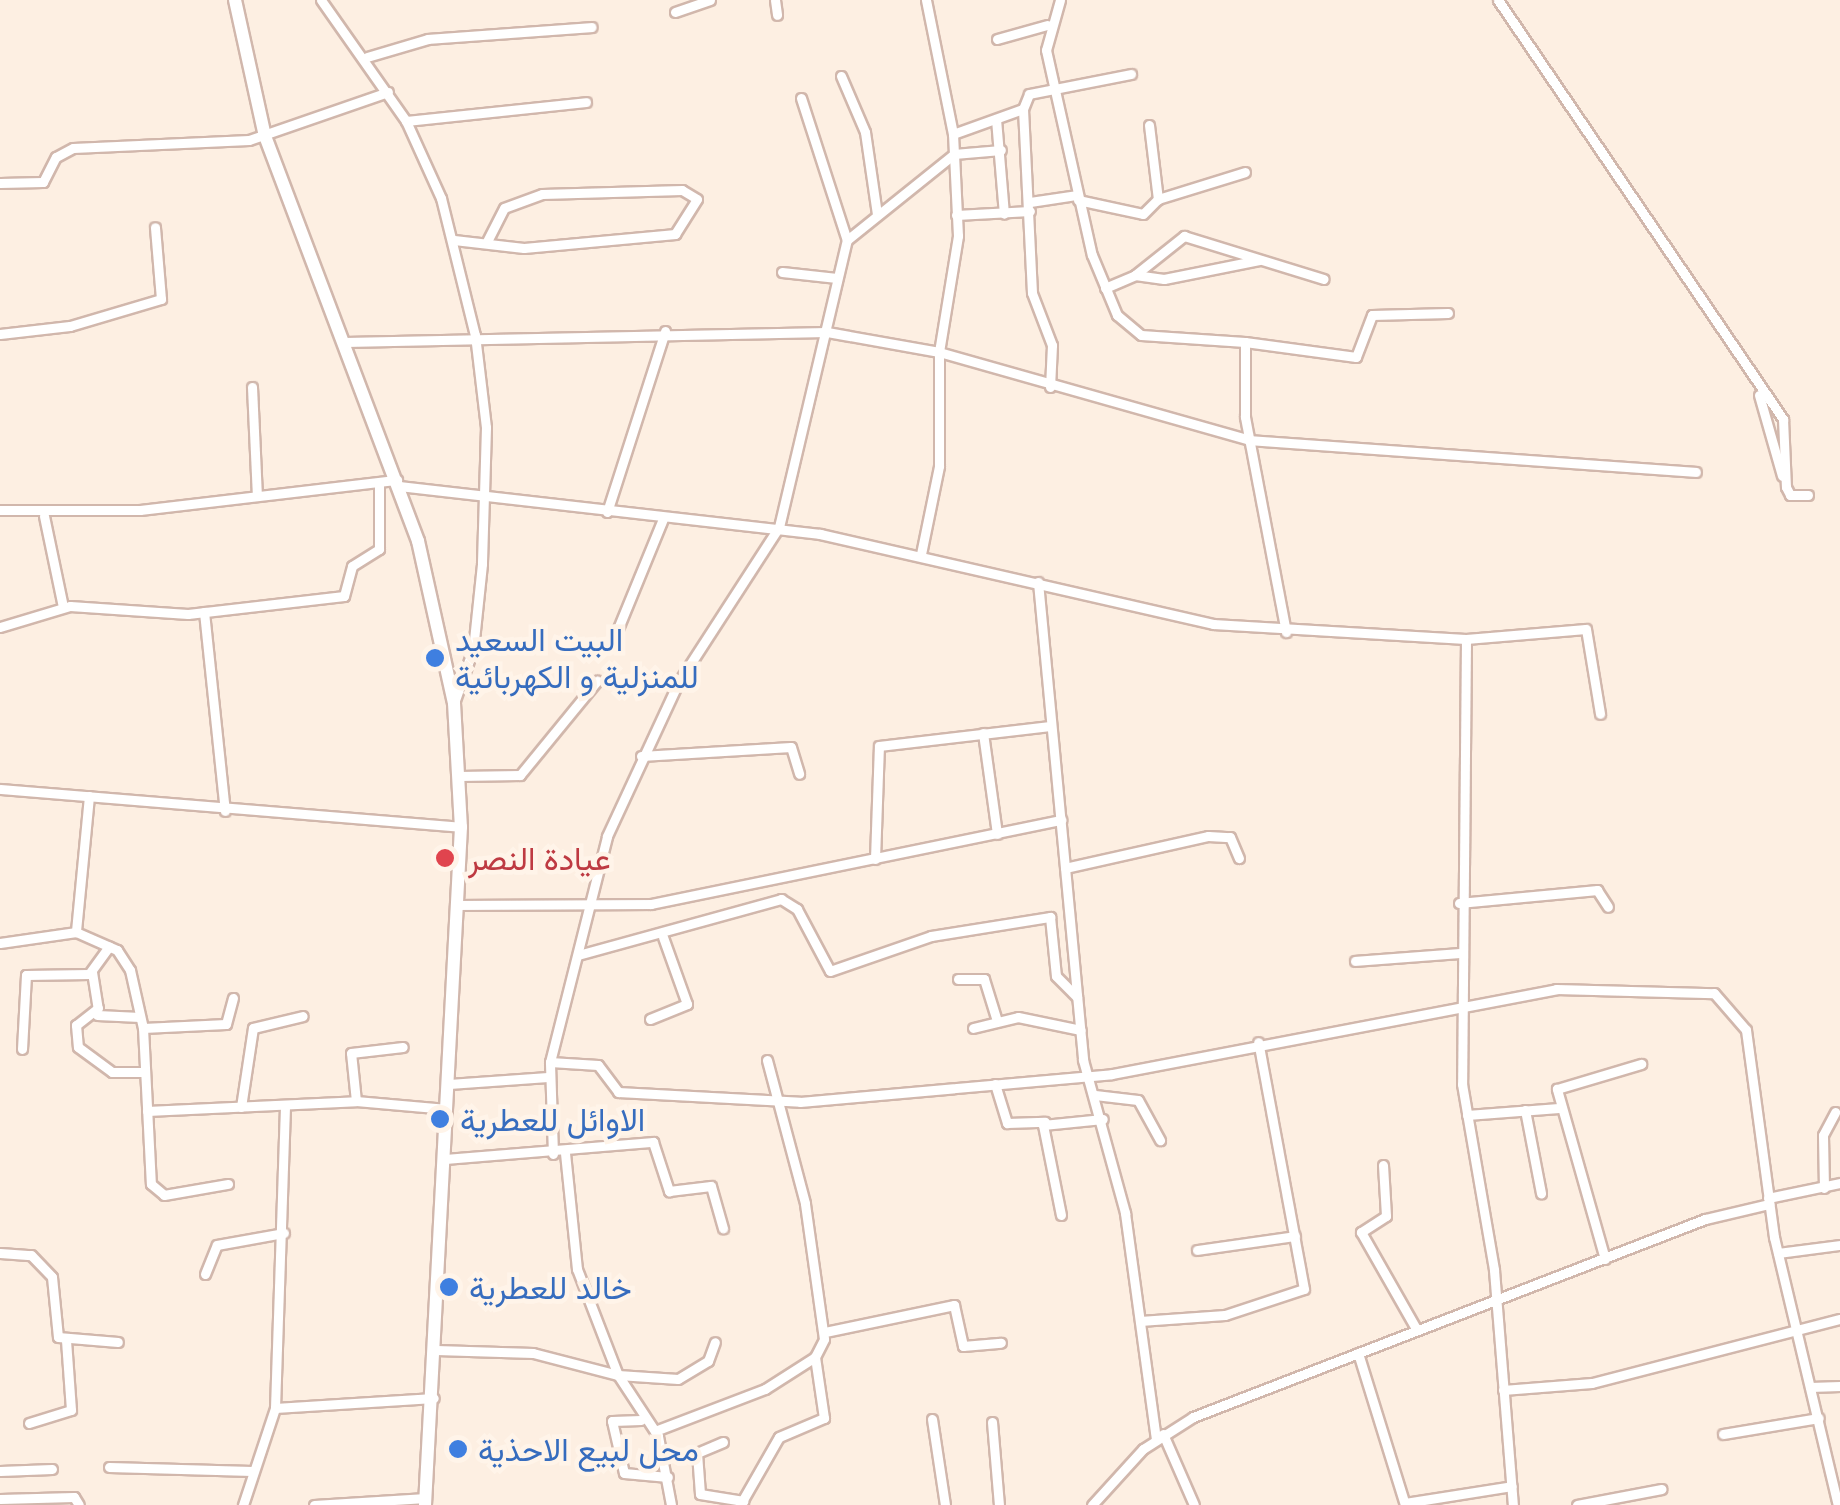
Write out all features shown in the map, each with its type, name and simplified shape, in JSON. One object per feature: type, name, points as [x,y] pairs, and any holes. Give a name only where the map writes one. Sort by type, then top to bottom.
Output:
[{"type":"street","points":[[235,0],[265,136],[398,483],[436,600],[454,702],[459,776],[458,905],[434,1398],[425,1502],[314,1505]]},
{"type":"street","points":[[321,0],[366,57],[406,121],[454,240],[475,335],[485,492],[473,649],[454,702]]},
{"type":"street","points":[[675,12],[710,0]]},
{"type":"street","points":[[775,0],[777,15]]},
{"type":"street","points":[[921,554],[940,455],[939,352],[956,215],[953,134],[926,0]]},
{"type":"street","points":[[1060,0],[1047,25],[1054,88],[1077,198],[1105,288],[1131,332],[1356,357],[1372,314],[1448,313]]},
{"type":"street","points":[[1498,0],[1758,393],[1783,418],[1786,486],[1790,496],[1808,495]]},
{"type":"street","points":[[996,39],[1047,25]]},
{"type":"street","points":[[366,57],[428,39],[592,27]]},
{"type":"street","points":[[1050,388],[1052,346],[1032,292],[1023,109],[1026,96],[1131,74]]},
{"type":"street","points":[[841,76],[865,132],[877,214]]},
{"type":"street","points":[[0,183],[43,182],[56,156],[74,148],[265,136],[388,92]]},
{"type":"street","points":[[553,1154],[550,1062],[589,910],[641,756],[779,527],[826,332],[847,240],[801,98]]},
{"type":"street","points":[[406,121],[586,102]]},
{"type":"street","points":[[953,134],[1023,109]]},
{"type":"street","points":[[996,120],[1004,177],[1004,214]]},
{"type":"street","points":[[1149,125],[1158,199]]},
{"type":"street","points":[[847,240],[954,154],[1001,150]]},
{"type":"street","points":[[956,215],[1004,214],[1077,198],[1143,214],[1158,199],[1245,172]]},
{"type":"street","points":[[1004,177],[1028,174]]},
{"type":"street","points":[[454,240],[524,248],[675,234],[697,198],[682,190],[542,194],[504,208],[487,242]]},
{"type":"street","points":[[0,334],[70,326],[161,299],[155,227]]},
{"type":"street","points":[[1105,288],[1135,275],[1184,236],[1324,280]]},
{"type":"street","points":[[1135,275],[1164,279],[1262,259]]},
{"type":"street","points":[[782,272],[837,278]]},
{"type":"street","points":[[345,342],[665,330],[826,332],[939,352],[1050,388],[1249,440],[1696,472]]},
{"type":"street","points":[[607,512],[665,330]]},
{"type":"street","points":[[1245,342],[1249,440],[1286,632]]},
{"type":"street","points":[[252,387],[257,496]]},
{"type":"street","points":[[0,510],[44,516],[398,483],[663,519],[779,527],[1286,632],[1466,640],[1589,630],[1600,714]]},
{"type":"street","points":[[0,627],[63,607],[204,612],[344,596],[352,566],[380,549],[379,484]]},
{"type":"street","points":[[44,516],[63,607]]},
{"type":"street","points":[[617,631],[663,519]]},
{"type":"street","points":[[1038,582],[1080,1030],[1088,1077],[1103,1119],[1160,1436],[1194,1505]]},
{"type":"street","points":[[204,612],[224,811]]},
{"type":"street","points":[[1466,640],[1459,1005],[1468,1114],[1497,1296],[1514,1505]]},
{"type":"street","points":[[459,776],[520,775],[597,681]]},
{"type":"street","points":[[875,859],[878,746],[1050,726]]},
{"type":"street","points":[[983,734],[997,834]]},
{"type":"street","points":[[641,756],[791,747],[799,774]]},
{"type":"street","points":[[0,789],[224,811],[461,827]]},
{"type":"street","points":[[76,932],[89,796]]},
{"type":"street","points":[[458,905],[589,910],[875,859],[1061,820]]},
{"type":"street","points":[[1065,868],[1208,836],[1230,837],[1239,858]]},
{"type":"street","points":[[1459,903],[1598,890],[1608,907]]},
{"type":"street","points":[[578,955],[663,937],[784,898],[830,970],[931,936],[1050,917],[1056,976],[1078,997]]},
{"type":"street","points":[[0,943],[76,932],[109,946],[128,963],[141,1022],[156,1192],[228,1184]]},
{"type":"street","points":[[650,1019],[686,1004],[663,937]]},
{"type":"street","points":[[96,1015],[92,972],[109,946]]},
{"type":"street","points":[[1355,961],[1459,954]]},
{"type":"street","points":[[22,1048],[26,975],[92,972]]},
{"type":"street","points":[[958,980],[984,979],[997,1021]]},
{"type":"street","points":[[550,1062],[598,1064],[618,1092],[779,1104],[1088,1077],[1459,1005],[1596,986],[1725,999],[1746,1030],[1778,1253],[1810,1387],[1834,1462],[1838,1505]]},
{"type":"street","points":[[145,1072],[112,1072],[78,1047],[80,1017],[224,1024],[233,998]]},
{"type":"street","points":[[242,1107],[253,1028],[303,1016]]},
{"type":"street","points":[[973,1028],[997,1021],[1080,1030]]},
{"type":"street","points":[[1140,1321],[1225,1314],[1300,1294],[1295,1236],[1258,1042]]},
{"type":"street","points":[[356,1101],[351,1053],[403,1046]]},
{"type":"street","points":[[723,1442],[698,1453],[700,1494],[742,1503],[778,1437],[824,1418],[814,1358],[825,1332],[767,1060]]},
{"type":"street","points":[[1605,1258],[1559,1108],[1562,1081],[1641,1064]]},
{"type":"street","points":[[449,1084],[548,1078]]},
{"type":"street","points":[[995,1084],[1008,1123],[1103,1119]]},
{"type":"street","points":[[1095,1095],[1138,1100],[1160,1140]]},
{"type":"street","points":[[147,1111],[285,1108],[356,1101],[448,1109]]},
{"type":"street","points":[[243,1505],[275,1408],[284,1233],[285,1108]]},
{"type":"street","points":[[1468,1114],[1559,1108]]},
{"type":"street","points":[[1525,1110],[1541,1193]]},
{"type":"street","points":[[1824,1188],[1824,1135],[1836,1112]]},
{"type":"street","points":[[1045,1122],[1061,1215]]},
{"type":"street","points":[[445,1159],[553,1154],[653,1142],[668,1191],[710,1186],[723,1228]]},
{"type":"street","points":[[565,1153],[577,1269],[618,1375],[644,1421],[655,1432],[668,1478],[670,1505]]},
{"type":"street","points":[[1383,1165],[1386,1216],[1361,1232],[1417,1330]]},
{"type":"street","points":[[1092,1505],[1160,1436],[1497,1296],[1768,1201],[1840,1183]]},
{"type":"street","points":[[206,1274],[217,1245],[284,1233]]},
{"type":"street","points":[[1196,1250],[1295,1236]]},
{"type":"street","points":[[1778,1253],[1840,1245]]},
{"type":"street","points":[[0,1253],[26,1252],[44,1266],[56,1289],[56,1333],[66,1341],[118,1342]]},
{"type":"street","points":[[825,1332],[954,1305],[962,1345],[1001,1342]]},
{"type":"street","points":[[1503,1390],[1592,1383],[1840,1318]]},
{"type":"street","points":[[30,1422],[71,1410],[66,1341]]},
{"type":"street","points":[[436,1350],[534,1353],[618,1375],[678,1379],[708,1361],[715,1342]]},
{"type":"street","points":[[1358,1352],[1405,1504],[1512,1486]]},
{"type":"street","points":[[655,1432],[765,1389],[814,1358]]},
{"type":"street","points":[[1810,1387],[1840,1386]]},
{"type":"street","points":[[275,1408],[434,1398]]},
{"type":"street","points":[[1724,1434],[1819,1418]]},
{"type":"street","points":[[932,1419],[945,1505]]},
{"type":"street","points":[[644,1421],[612,1421],[624,1473],[668,1478]]},
{"type":"street","points":[[992,1422],[999,1505]]},
{"type":"street","points":[[109,1467],[252,1471]]},
{"type":"street","points":[[0,1471],[52,1469]]},
{"type":"street","points":[[1577,1505],[1662,1489]]},
{"type":"street","points":[[0,1499],[74,1497],[79,1505]]},
{"type":"place","name":"البيت السعيد للمنزلية و الكهربائية","points":[[435,658]]},
{"type":"place","name":"عيادة النصر","points":[[445,858]]},
{"type":"place","name":"الاوائل للعطرية","points":[[440,1119]]},
{"type":"place","name":"خالد للعطرية","points":[[449,1287]]},
{"type":"place","name":"محل لبيع الاحذية","points":[[458,1449]]}]
